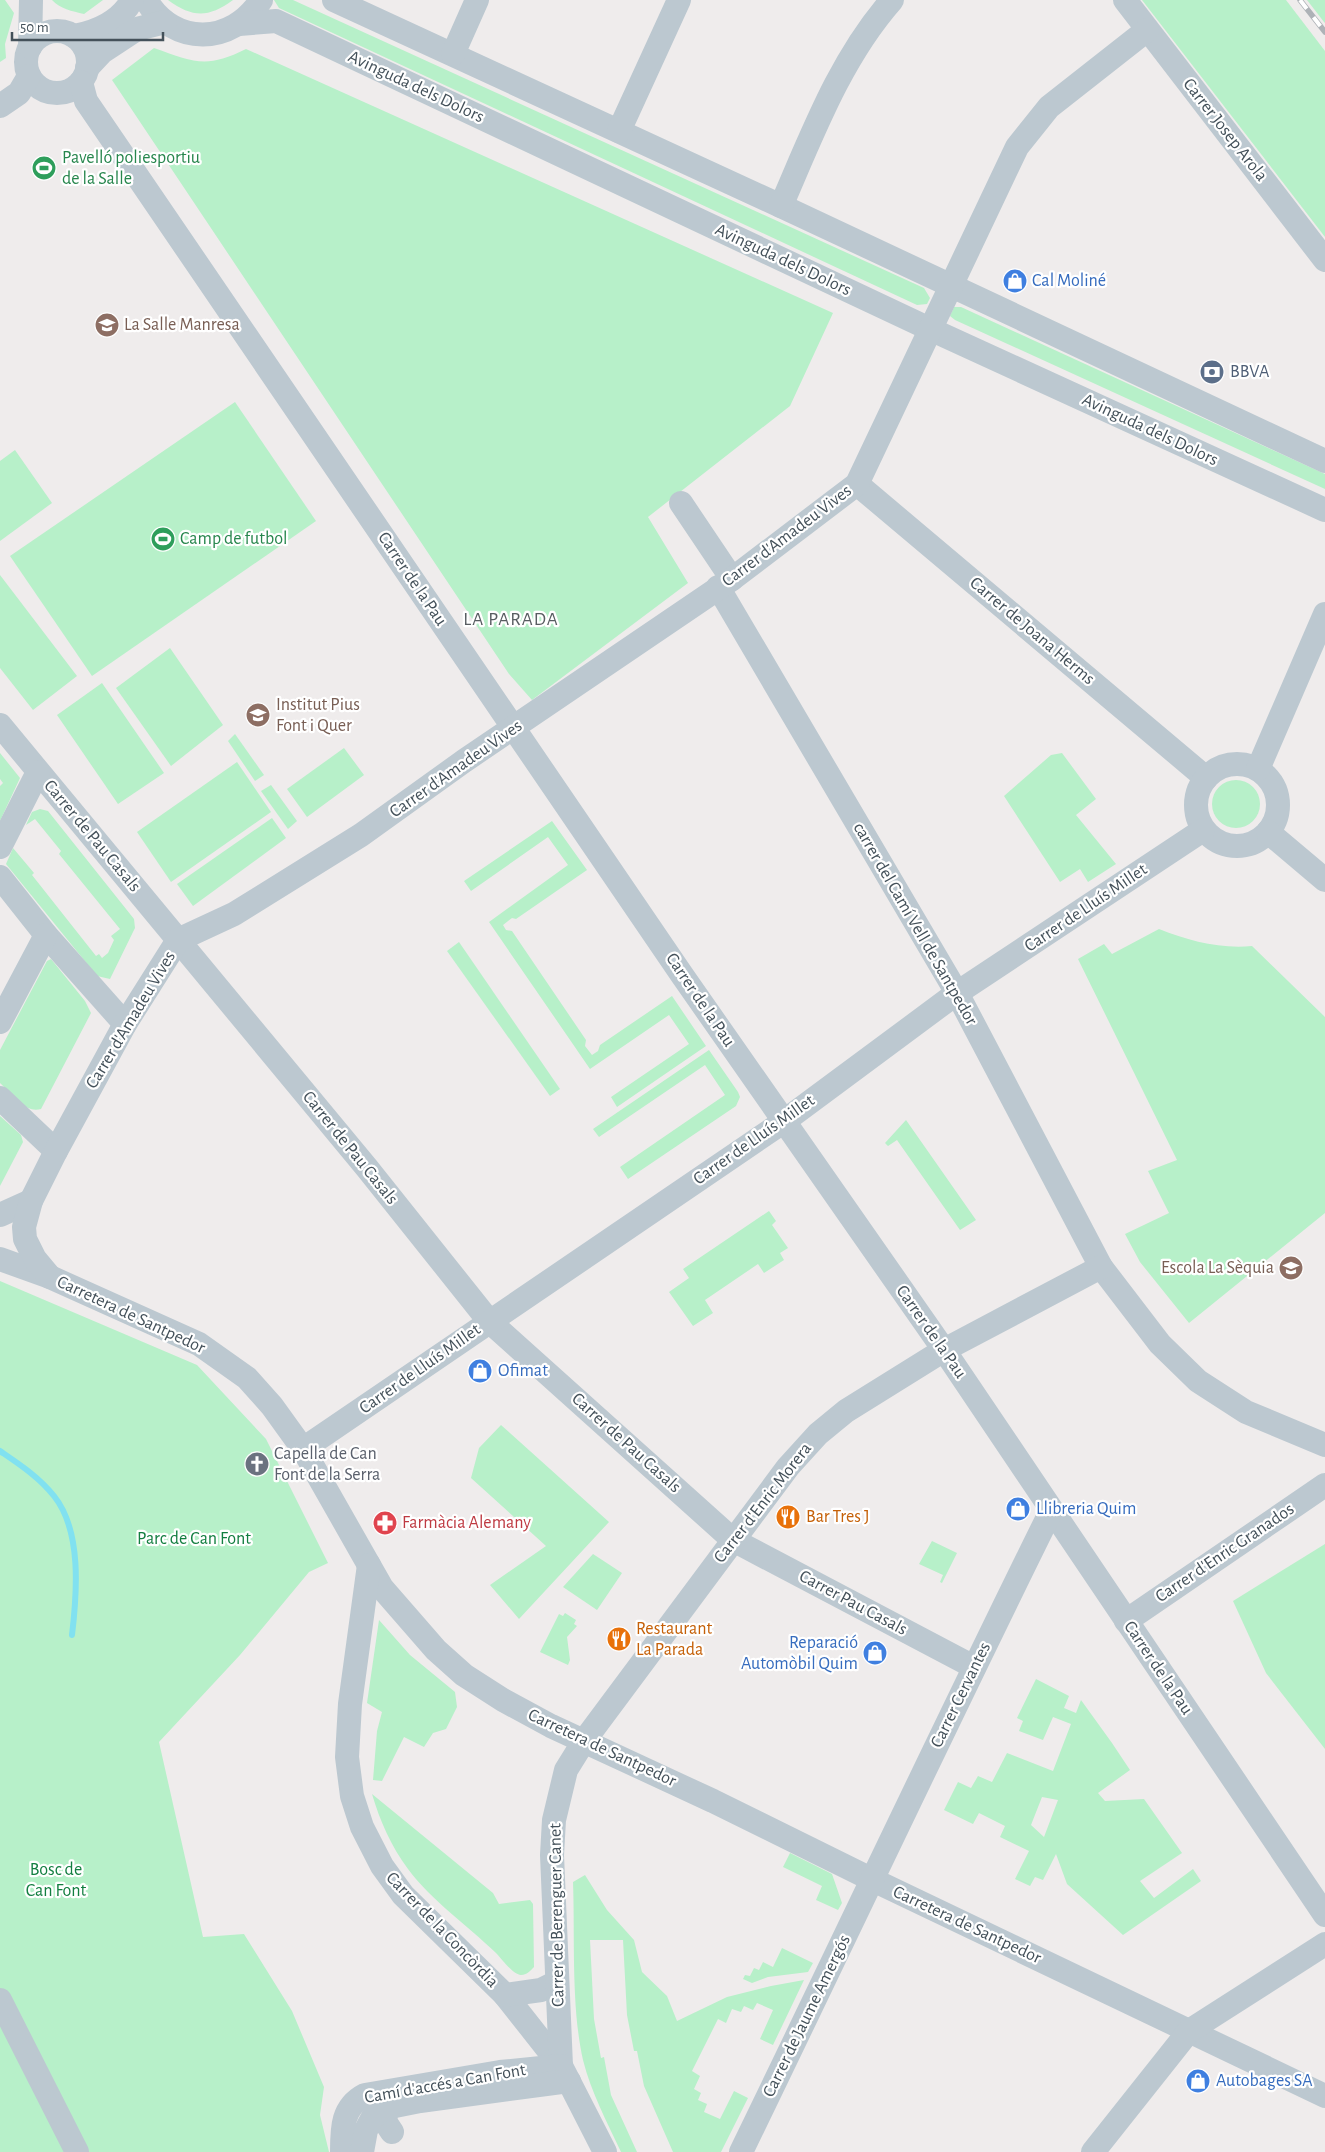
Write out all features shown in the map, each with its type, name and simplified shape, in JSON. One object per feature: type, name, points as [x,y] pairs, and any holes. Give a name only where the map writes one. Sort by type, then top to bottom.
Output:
[{"type":"street","points":[[32,0],[46,17],[82,43],[86,52],[84,75]]},
{"type":"street","points":[[32,0],[30,47],[26,61],[29,76],[38,87],[56,93],[70,90],[102,52],[137,29],[165,22]]},
{"type":"street","points":[[30,47],[35,40],[47,32],[92,33],[113,21],[129,6],[132,0]]},
{"type":"street","points":[[146,0],[154,12],[165,22],[186,32],[202,35],[217,33],[239,24],[252,13],[261,0]]},
{"type":"street","points":[[334,0],[782,206],[1325,461]]},
{"type":"street","points":[[453,54],[477,0]]},
{"type":"street","points":[[619,131],[679,0]]},
{"type":"street","points":[[782,206],[824,108],[858,46],[881,12],[892,0]]},
{"type":"street","name":"Carrer Josep Arola","points":[[1124,0],[1325,260]]},
{"type":"street","name":"Avinguda dels Dolors","points":[[239,24],[276,21],[932,330],[1325,510]]},
{"type":"street","name":"Carrer d'Amadeu Vives","points":[[50,1277],[30,1250],[25,1239],[24,1227],[31,1201],[125,1024],[178,940],[234,914],[361,835],[464,761],[725,583],[857,484],[932,330],[1017,147],[1049,107],[1147,30]]},
{"type":"street","name":"Carrer de la Pau","points":[[84,75],[86,101],[513,729],[783,1122],[944,1350],[1325,1915]]},
{"type":"street","points":[[0,106],[19,93],[29,76]]},
{"type":"street","name":"Carrer de Joana Herms","points":[[857,484],[1206,778]]},
{"type":"street","name":"carrer del Camí Vell de Santpedor","points":[[681,503],[957,993],[1101,1267]]},
{"type":"street","points":[[1258,769],[1325,614]]},
{"type":"street","name":"Carrer de Pau Casals","points":[[0,725],[367,1168],[490,1321],[733,1540]]},
{"type":"street","points":[[1242,764],[1258,769],[1269,779],[1276,791],[1278,806],[1276,820],[1268,832],[1253,843],[1235,847],[1218,842],[1204,830],[1197,817],[1195,803],[1198,790],[1206,778],[1215,770],[1225,765],[1242,764]]},
{"type":"street","points":[[0,847],[38,772]]},
{"type":"street","name":"Carrer de Lluís Millet","points":[[303,1449],[783,1122],[957,993],[1204,830]]},
{"type":"street","points":[[1268,832],[1325,880]]},
{"type":"street","points":[[0,877],[46,935],[125,1024]]},
{"type":"street","points":[[0,1022],[46,935]]},
{"type":"street","points":[[0,1098],[56,1151]]},
{"type":"street","points":[[0,1215],[31,1201]]},
{"type":"street","name":"Carretera de Santpedor","points":[[0,1259],[50,1277],[199,1344],[247,1378],[272,1406],[303,1449],[382,1588],[436,1650],[464,1676],[503,1700],[584,1741],[713,1801],[873,1880],[1325,2096]]},
{"type":"street","points":[[1101,1267],[1160,1344],[1198,1381],[1246,1412],[1325,1445]]},
{"type":"street","name":"Carrer d'Enric Morera","points":[[584,1741],[788,1467],[818,1434],[846,1411],[944,1350],[1101,1267]]},
{"type":"street","name":"Carrer d'Enric Granados","points":[[1126,1621],[1325,1484]]},
{"type":"street","name":"Carrer Cervantes","points":[[873,1880],[1051,1510]]},
{"type":"street","name":"Carrer Pau Casals","points":[[733,1540],[974,1667]]},
{"type":"street","name":"Carrer de la Concòrdia","points":[[368,1565],[350,1704],[347,1757],[352,1796],[362,1827],[382,1866],[403,1894],[505,1995],[565,2074],[605,2152]]},
{"type":"street","name":"Carrer de Berenguer Canet","points":[[565,2074],[556,1982],[552,1855],[554,1820],[566,1770],[584,1741]]},
{"type":"street","name":"Carrer de Jaume Amergós","points":[[741,2152],[873,1880]]},
{"type":"street","points":[[1093,2152],[1189,2031],[1325,1944]]},
{"type":"street","points":[[505,1995],[525,1994],[556,1982]]},
{"type":"street","points":[[0,2000],[77,2152]]},
{"type":"street","name":"Camí d'accés a Can Font","points":[[342,2152],[347,2109],[354,2100],[365,2095],[500,2072],[565,2074]]},
{"type":"street","points":[[362,2152],[366,2130],[373,2117],[385,2108],[565,2074]]},
{"type":"street","points":[[385,2108],[386,2123],[392,2132]]},
{"type":"green space","points":[[0,0],[5,0],[14,13],[5,44],[6,58],[0,62]]},
{"type":"green space","points":[[52,0],[103,0],[84,14],[62,8]]},
{"type":"green space","points":[[168,0],[233,0],[216,10],[201,14],[185,10]]},
{"type":"green space","points":[[274,0],[293,0],[924,288],[930,298],[927,304],[917,305],[279,8]]},
{"type":"green space","points":[[1142,0],[1286,0],[1325,51],[1325,237]]},
{"type":"green space","points":[[1307,0],[1325,0],[1325,23],[1324,22]]},
{"type":"green space","points":[[154,48],[190,60],[200,61],[220,59],[246,49],[833,313],[790,406],[648,517],[688,583],[532,700],[509,674],[112,80]]},
{"type":"green space","points":[[954,307],[961,307],[1325,474],[1325,489],[955,320],[950,316]]},
{"type":"green space","name":"Camp de futbol","points":[[235,402],[316,521],[92,676],[10,556]]},
{"type":"green space","points":[[15,450],[52,503],[0,541],[0,461]]},
{"type":"green space","points":[[0,575],[77,676],[33,710],[0,668]]},
{"type":"green space","points":[[170,648],[223,725],[171,766],[116,688]]},
{"type":"green space","points":[[102,683],[164,773],[118,804],[57,715]]},
{"type":"green space","points":[[235,734],[264,775],[255,781],[228,741]]},
{"type":"green space","points":[[344,748],[364,775],[307,817],[287,789]]},
{"type":"green space","points":[[0,753],[20,778],[0,821],[0,786],[3,783],[0,779]]},
{"type":"green space","points":[[1062,753],[1096,799],[1076,815],[1116,864],[1088,882],[1080,869],[1060,882],[1004,796],[1051,755]]},
{"type":"green space","points":[[237,762],[271,812],[171,882],[137,832]]},
{"type":"green space","points":[[1236,780],[1245,782],[1253,787],[1258,795],[1260,804],[1258,813],[1253,821],[1245,826],[1236,828],[1227,826],[1219,821],[1214,813],[1212,804],[1214,795],[1219,787],[1227,782]]},
{"type":"green space","points":[[271,785],[297,821],[288,829],[261,791]]},
{"type":"green space","points":[[40,809],[48,811],[134,919],[135,928],[110,979],[97,976],[6,864],[13,848],[96,956],[99,954],[102,958],[108,953],[114,940],[111,936],[120,929],[59,854],[61,851],[35,819],[26,825],[32,812]]},
{"type":"green space","points":[[272,818],[286,838],[193,906],[177,884]]},
{"type":"green space","points":[[552,821],[587,870],[516,919],[512,918],[503,925],[506,930],[512,931],[586,1040],[585,1046],[592,1055],[598,1051],[600,1045],[672,996],[706,1046],[617,1107],[611,1097],[689,1044],[669,1015],[590,1069],[489,922],[568,865],[548,837],[471,891],[464,881]]},
{"type":"green space","points":[[1159,929],[1205,943],[1240,947],[1252,946],[1325,1017],[1325,1213],[1189,1323],[1140,1262],[1125,1234],[1169,1213],[1148,1171],[1177,1160],[1078,959],[1104,944],[1112,954]]},
{"type":"green space","points":[[459,942],[560,1089],[550,1096],[447,951]]},
{"type":"green space","points":[[51,959],[85,1001],[91,1013],[41,1109],[35,1110],[24,1106],[0,1083],[0,1050],[47,961]]},
{"type":"green space","points":[[709,1050],[738,1092],[740,1097],[736,1106],[628,1179],[620,1167],[725,1095],[705,1065],[599,1137],[593,1129]]},
{"type":"green space","points":[[0,1116],[21,1135],[23,1142],[0,1186]]},
{"type":"green space","points":[[906,1120],[976,1220],[960,1230],[897,1140],[888,1146],[885,1143]]},
{"type":"green space","points":[[769,1211],[776,1221],[772,1225],[788,1248],[780,1253],[784,1260],[764,1273],[758,1264],[705,1300],[713,1313],[693,1326],[669,1292],[689,1278],[683,1269]]},
{"type":"green space","points":[[0,1281],[197,1365],[266,1439],[328,1563],[309,1572],[240,1655],[159,1742],[203,1937],[244,1934],[292,2011],[324,2087],[320,2115],[329,2152],[0,2152]]},
{"type":"green space","points":[[501,1425],[609,1522],[519,1619],[490,1585],[546,1546],[471,1478],[479,1448]]},
{"type":"green space","points":[[932,1541],[957,1553],[942,1583],[940,1582],[943,1575],[919,1564]]},
{"type":"green space","points":[[1325,1544],[1325,1749],[1266,1673],[1233,1601]]},
{"type":"green space","points":[[593,1554],[622,1573],[597,1610],[563,1587]]},
{"type":"green space","points":[[565,1613],[576,1620],[574,1624],[577,1626],[567,1637],[570,1660],[568,1665],[540,1652],[559,1614],[563,1616]]},
{"type":"green space","points":[[379,1620],[410,1655],[455,1692],[457,1707],[446,1729],[433,1733],[424,1747],[404,1737],[382,1781],[373,1780],[377,1731],[382,1712],[367,1703]]},
{"type":"green space","points":[[1036,1679],[1069,1696],[1064,1708],[1076,1713],[1081,1700],[1130,1770],[1098,1793],[1105,1801],[1144,1799],[1182,1853],[1140,1881],[1154,1898],[1193,1869],[1201,1881],[1123,1935],[1067,1884],[1056,1854],[1043,1880],[1035,1877],[1030,1886],[1015,1879],[1029,1851],[1000,1837],[1005,1826],[979,1813],[973,1824],[944,1810],[958,1782],[971,1788],[978,1776],[992,1782],[1007,1753],[1053,1771],[1071,1724],[1053,1717],[1043,1740],[1019,1731],[1023,1721],[1017,1718]],"holes":[[[1042,1797],[1058,1800],[1044,1837],[1031,1825]]]},
{"type":"green space","points":[[372,1794],[493,1893],[499,1904],[530,1900],[533,1904],[534,1967],[530,1971],[521,1975],[514,1972],[496,1953],[417,1881],[391,1842],[382,1824]]},
{"type":"green space","points":[[790,1853],[832,1874],[842,1903],[838,1910],[816,1900],[822,1886],[783,1867]]},
{"type":"green space","points":[[585,1875],[607,1910],[634,1940],[642,1972],[667,1996],[677,2021],[727,1997],[804,1980],[773,2045],[760,2039],[773,2010],[757,2003],[753,2010],[744,2006],[741,2012],[732,2009],[726,2023],[718,2019],[692,2071],[700,2076],[694,2089],[701,2093],[698,2100],[707,2104],[704,2112],[720,2119],[734,2091],[748,2098],[721,2152],[673,2152],[644,2086],[637,2051],[634,2051],[627,2015],[623,1940],[590,1940],[594,2019],[601,2058],[604,2057],[611,2095],[637,2152],[621,2152],[590,2084],[579,2039],[574,1972],[573,1882]]},
{"type":"green space","points":[[782,1948],[813,1963],[808,1972],[768,1977],[752,1983],[743,1979],[745,1975],[750,1976],[754,1968],[759,1970],[763,1962],[773,1967]]},
{"type":"waterway","points":[[0,1451],[42,1483],[63,1510],[73,1544],[75,1563],[76,1582],[72,1635]]},
{"type":"railway","points":[[1300,0],[1325,32]]},
{"type":"place","name":"Pavelló poliesportiu de la Salle","points":[[44,168]]},
{"type":"place","name":"Cal Moliné","points":[[1015,281]]},
{"type":"place","name":"La Salle Manresa","points":[[107,325]]},
{"type":"place","name":"BBVA","points":[[1212,372]]},
{"type":"place","name":"Camp de futbol","points":[[163,539]]},
{"type":"place","name":"Institut Pius Font i Quer","points":[[258,715]]},
{"type":"place","name":"Escola La Sèquia","points":[[1291,1268]]},
{"type":"place","name":"Ofimat","points":[[480,1371]]},
{"type":"place","name":"Capella de Can Font de la Serra","points":[[257,1464]]},
{"type":"place","name":"Llibreria Quim","points":[[1018,1509]]},
{"type":"place","name":"Bar Tres J","points":[[788,1517]]},
{"type":"place","name":"Farmàcia Alemany","points":[[385,1523]]},
{"type":"place","name":"Restaurant La Parada","points":[[619,1639]]},
{"type":"place","name":"Reparació Automòbil Quim","points":[[875,1653]]},
{"type":"place","name":"Autobages SA","points":[[1198,2081]]},
{"type":"district","name":"LA PARADA","points":[[511,619]]},
{"type":"park label","name":"Parc de Can Font","points":[[194,1539]]},
{"type":"park label","name":"Bosc de Can Font","points":[[56,1880]]}]
